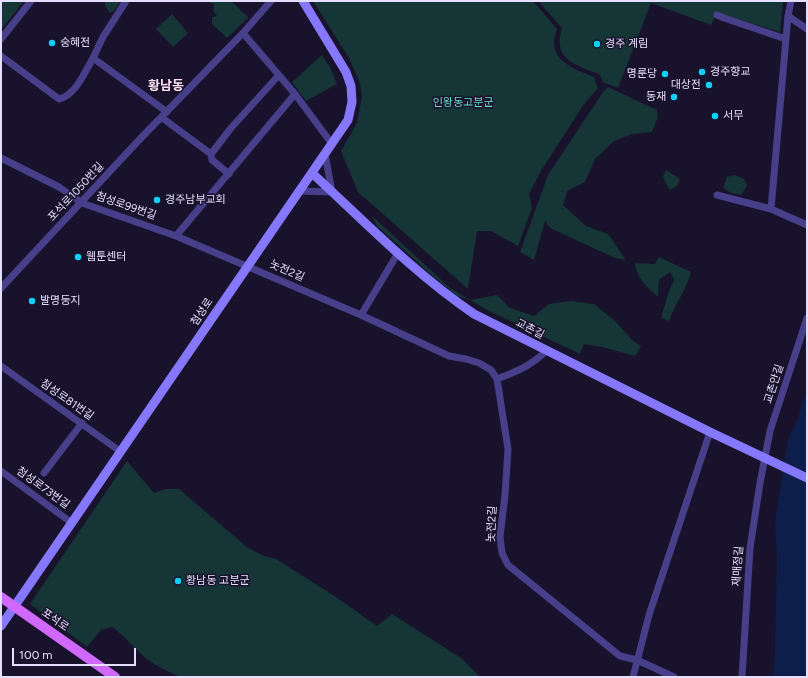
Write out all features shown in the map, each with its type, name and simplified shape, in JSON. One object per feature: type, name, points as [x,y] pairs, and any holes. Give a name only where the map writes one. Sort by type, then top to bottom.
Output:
[{"type":"main road","name":"포석로","points":[[1,597],[115,677]]},
{"type":"street","points":[[1,39],[31,1]]},
{"type":"street","points":[[1,56],[59,99],[64,98],[72,93],[93,58],[103,37],[126,1]]},
{"type":"street","name":"포석로1050번길","points":[[1,288],[82,203],[140,139],[243,34],[271,1]]},
{"type":"street","name":"첨성로","points":[[1,626],[348,120],[352,102],[351,86],[346,72],[303,1]]},
{"type":"street","points":[[771,209],[788,16],[791,1]]},
{"type":"street","points":[[717,14],[724,18],[786,39]]},
{"type":"street","points":[[788,16],[807,29]]},
{"type":"street","points":[[243,34],[295,94],[332,144]]},
{"type":"street","points":[[93,58],[211,154],[212,160],[229,174]]},
{"type":"street","points":[[211,154],[279,75]]},
{"type":"street","points":[[176,236],[295,94]]},
{"type":"street","points":[[300,191],[332,192],[325,154]]},
{"type":"street","name":"첨성로99번길","points":[[1,158],[59,186],[82,203],[176,236],[249,266]]},
{"type":"street","name":"교촌길","points":[[312,173],[398,253],[450,298],[474,314],[710,432],[807,478]]},
{"type":"street","points":[[717,195],[771,209],[807,224]]},
{"type":"street","points":[[361,316],[398,253]]},
{"type":"street","name":"놋전2길","points":[[249,266],[449,356],[479,363],[490,370],[497,379],[508,449],[500,537],[502,553],[508,565],[620,656],[637,660],[674,677]]},
{"type":"street","name":"교촌안길","points":[[767,458],[770,431],[807,318]]},
{"type":"street","points":[[497,379],[517,371],[536,360],[546,351]]},
{"type":"street","name":"첨성로81번길","points":[[1,366],[121,452]]},
{"type":"street","points":[[44,473],[82,423]]},
{"type":"street","points":[[632,677],[649,616],[710,432]]},
{"type":"street","name":"재매정길","points":[[742,677],[750,548],[760,483],[767,458]]},
{"type":"street","name":"첨성로73번길","points":[[1,471],[72,523]]},
{"type":"green space","points":[[1,1],[24,1],[1,30]]},
{"type":"green space","points":[[105,1],[121,1],[113,12],[110,13],[105,6]]},
{"type":"green space","points":[[205,1],[231,1],[248,18],[227,38],[212,24],[212,17],[217,16],[213,11],[214,4]]},
{"type":"green space","name":"인왕동고분군","points":[[313,1],[533,1],[557,29],[554,39],[555,48],[558,55],[569,66],[594,77],[598,88],[584,104],[541,171],[529,194],[532,208],[518,246],[491,231],[477,231],[468,289],[358,192],[341,151],[357,123],[362,97],[360,83],[349,58]]},
{"type":"green space","name":"경주 계림","points":[[538,1],[783,1],[780,32],[717,13],[711,25],[651,3],[618,88],[603,82],[599,74],[574,64],[563,54],[560,47],[562,28]]},
{"type":"green space","points":[[172,14],[188,33],[173,47],[156,29]]},
{"type":"green space","points":[[322,55],[331,69],[337,84],[306,101],[292,82]]},
{"type":"green space","points":[[608,87],[657,110],[658,117],[652,132],[632,134],[614,141],[595,159],[585,182],[567,191],[563,205],[586,226],[608,234],[626,260],[615,258],[550,228],[545,221],[534,260],[520,252],[548,175],[603,92]]},
{"type":"green space","points":[[666,170],[680,179],[677,186],[670,190],[663,176]]},
{"type":"green space","points":[[735,175],[744,179],[747,186],[741,195],[731,193],[723,188],[727,177]]},
{"type":"green space","points":[[371,215],[450,288],[470,300],[457,296],[426,270],[377,226]]},
{"type":"green space","points":[[659,257],[691,272],[687,284],[669,321],[661,318],[674,280],[670,272],[659,280],[658,297],[640,278],[637,273],[635,263],[655,264]]},
{"type":"green space","points":[[497,295],[510,308],[534,316],[549,304],[571,301],[594,304],[615,321],[633,341],[641,346],[635,356],[602,347],[584,344],[580,354],[487,310],[470,300]]},
{"type":"green space","name":"황남동 고분군","points":[[127,461],[154,493],[166,489],[179,489],[248,548],[264,556],[276,559],[336,597],[377,626],[392,614],[461,658],[480,677],[181,677],[160,668],[146,659],[112,627],[101,630],[87,647],[30,604]]},
{"type":"water","points":[[807,394],[807,677],[774,677],[777,562],[775,522],[788,439],[798,419],[803,400]]},
{"type":"place","name":"숭혜전","points":[[52,43]]},
{"type":"place","name":"경주 계림","points":[[597,44]]},
{"type":"place","name":"경주향교","points":[[702,72]]},
{"type":"place","name":"명룬당","points":[[665,74]]},
{"type":"place","name":"대상전","points":[[709,85]]},
{"type":"place","name":"동재","points":[[674,97]]},
{"type":"place","name":"서무","points":[[715,116]]},
{"type":"place","name":"경주남부교회","points":[[157,200]]},
{"type":"place","name":"웹툰센터","points":[[78,257]]},
{"type":"place","name":"발명둥지","points":[[32,301]]},
{"type":"place","name":"황남동 고분군","points":[[178,581]]},
{"type":"district","name":"황남동","points":[[166,86]]}]
